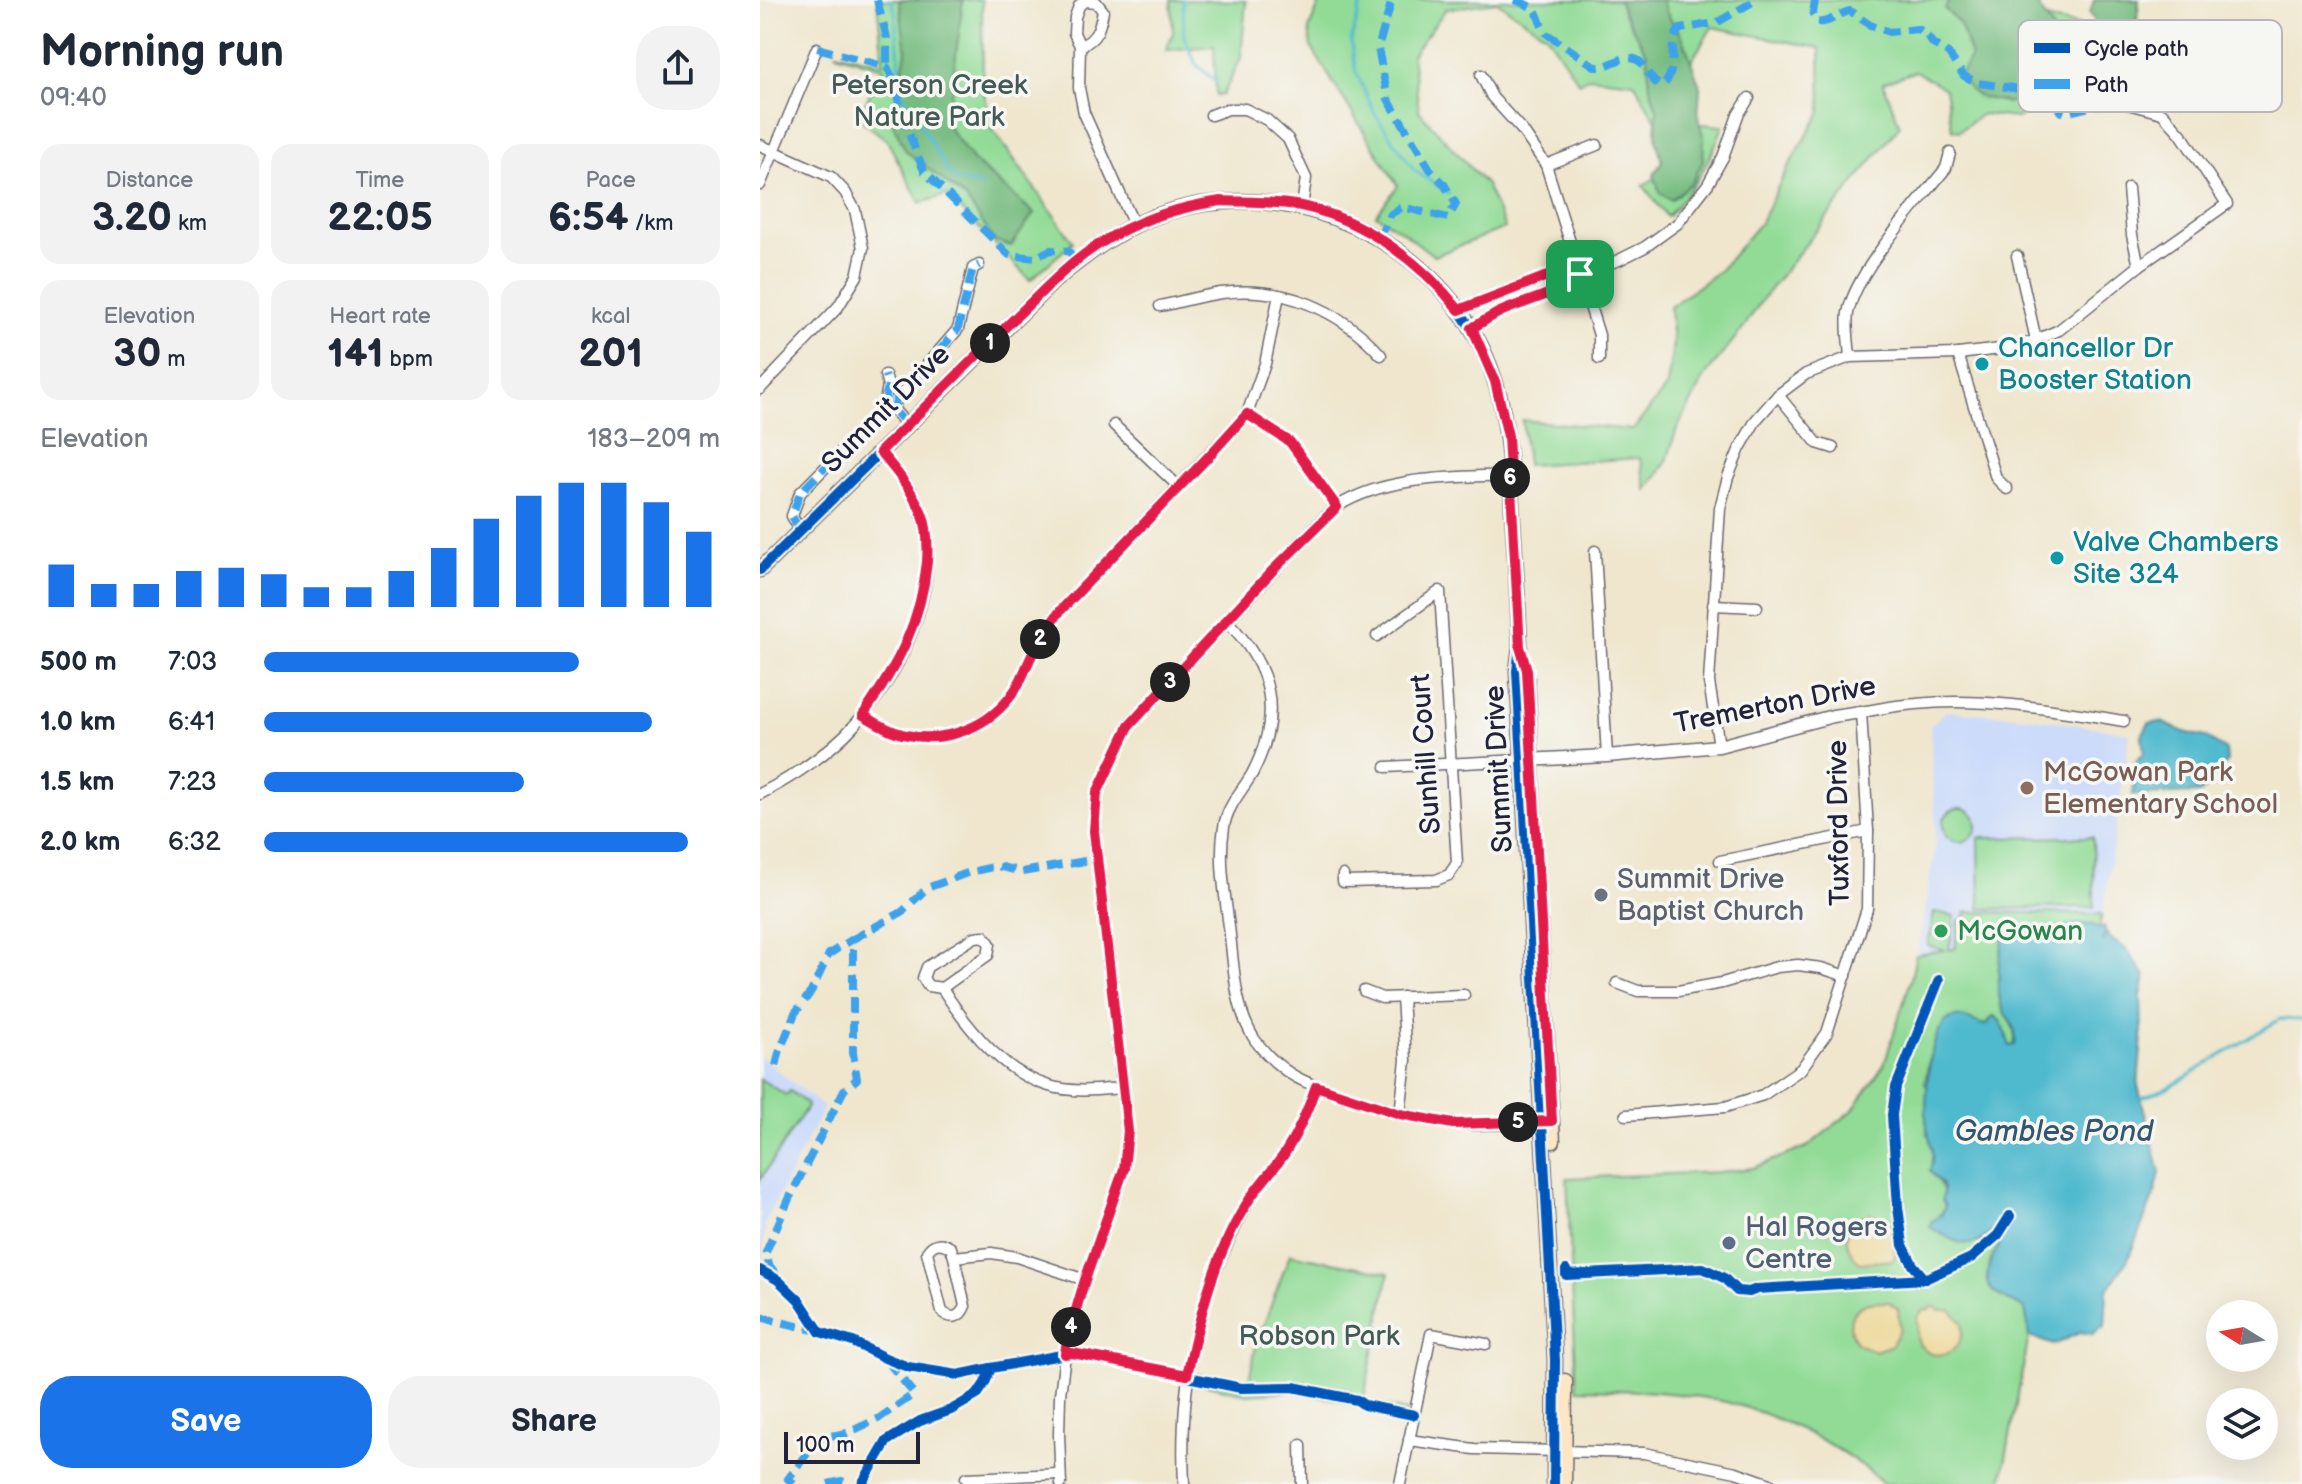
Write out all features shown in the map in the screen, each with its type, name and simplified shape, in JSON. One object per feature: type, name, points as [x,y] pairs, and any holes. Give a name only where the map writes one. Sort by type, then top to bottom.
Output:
[{"type":"main road","name":"Summit Drive","points":[[760,570],[1055,280],[1100,243],[1134,225],[1165,213],[1221,201],[1302,207],[1347,222],[1402,255],[1433,280],[1472,328],[1485,355],[1501,402],[1508,436],[1520,647],[1517,671],[1527,760],[1547,1121],[1555,1360],[1564,1484]]},
{"type":"main road","name":"Summit Drive","points":[[1554,1484],[1560,1451]]},
{"type":"street","points":[[1080,46],[1079,88],[1084,113],[1134,225]]},
{"type":"street","points":[[760,185],[817,48]]},
{"type":"street","points":[[1481,75],[1492,97],[1522,130],[1546,165],[1599,335],[1599,359]]},
{"type":"street","points":[[1472,328],[1500,312],[1571,283],[1580,274],[1645,247],[1677,224],[1708,184],[1723,157],[1738,115],[1749,98]]},
{"type":"street","points":[[1211,115],[1228,109],[1245,109],[1267,120],[1288,139],[1306,178],[1302,207]]},
{"type":"street","points":[[1719,746],[1709,682],[1720,508],[1728,477],[1756,420],[1778,395],[1806,374],[1850,357],[1958,354],[2018,347],[2059,330],[2139,266],[2227,204],[2181,134],[2159,112]]},
{"type":"street","points":[[760,145],[831,177],[845,192],[855,210],[863,248],[857,276],[838,307],[760,389]]},
{"type":"street","points":[[1546,165],[1597,145]]},
{"type":"street","points":[[1850,357],[1848,314],[1857,287],[1871,263],[1946,168],[1950,153]]},
{"type":"street","points":[[2128,188],[2132,235],[2139,266]]},
{"type":"street","points":[[2017,256],[2036,340]]},
{"type":"street","points":[[907,425],[894,410],[896,400],[958,329],[973,268],[979,265]]},
{"type":"street","points":[[1459,310],[1555,273],[1566,271],[1580,274]]},
{"type":"street","points":[[1160,306],[1219,293],[1250,291],[1279,295],[1315,305],[1333,315],[1365,337],[1381,355]]},
{"type":"street","points":[[863,715],[886,729],[923,737],[973,729],[1003,706],[1015,691],[1045,631],[1061,610],[1247,414],[1265,364],[1279,295]]},
{"type":"street","points":[[1958,354],[1996,478],[2007,489]]},
{"type":"street","points":[[800,531],[792,516],[800,493],[884,408],[888,385],[885,375]]},
{"type":"street","points":[[1778,395],[1817,443],[1833,448]]},
{"type":"street","points":[[1247,414],[1290,442],[1337,507]]},
{"type":"street","points":[[1114,425],[1179,487]]},
{"type":"street","points":[[760,794],[805,769],[863,715],[888,680],[917,617],[924,591],[928,548],[923,515],[904,480],[880,452]]},
{"type":"street","points":[[966,1478],[1060,1479],[1060,1395],[1067,1339],[1124,1169],[1128,1131],[1094,831],[1097,793],[1129,726],[1337,507],[1388,485],[1510,475]]},
{"type":"street","points":[[1595,551],[1607,756]]},
{"type":"street","name":"Sunhill Court","points":[[1343,875],[1343,882],[1436,880],[1449,875],[1457,863],[1440,591],[1377,636]]},
{"type":"street","points":[[1713,605],[1757,607]]},
{"type":"street","points":[[1227,621],[1246,641],[1263,671],[1271,712],[1262,752],[1224,823],[1220,856],[1236,985],[1254,1039],[1286,1071],[1316,1086],[1400,1114],[1453,1124],[1547,1121]]},
{"type":"street","name":"Tremerton Drive","points":[[1386,767],[1607,756],[1719,746],[1833,716],[1916,703],[2044,708],[2124,721]]},
{"type":"street","name":"Tuxford Drive","points":[[1626,1115],[1725,1107],[1763,1095],[1801,1069],[1827,1033],[1867,909],[1868,831],[1861,712]]},
{"type":"street","points":[[1720,861],[1868,831]]},
{"type":"street","points":[[984,936],[990,944],[988,955],[942,988],[928,986],[923,978],[927,967],[975,937],[984,936]]},
{"type":"street","points":[[1617,983],[1638,991],[1678,991],[1722,983],[1777,967],[1798,965],[1846,976]]},
{"type":"street","points":[[942,988],[952,1005],[981,1038],[1027,1077],[1048,1086],[1070,1090],[1122,1088]]},
{"type":"street","points":[[1364,991],[1382,998],[1464,995]]},
{"type":"street","points":[[1400,1114],[1406,1060],[1402,997]]},
{"type":"street","points":[[1184,1484],[1182,1442],[1185,1387],[1198,1320],[1224,1248],[1251,1197],[1284,1155],[1305,1119],[1316,1086]]},
{"type":"street","points":[[936,1243],[944,1243],[951,1248],[954,1257],[965,1306],[962,1314],[955,1318],[942,1312],[927,1252],[936,1243]]},
{"type":"street","points":[[954,1257],[991,1253],[1017,1257],[1085,1280]]},
{"type":"street","points":[[1400,1484],[1431,1334],[1486,1344]]},
{"type":"street","points":[[1409,1440],[1474,1449],[1644,1453],[1736,1472],[1770,1484]]},
{"type":"street","points":[[1301,1445],[1302,1484]]},
{"type":"shaded area","name":"McGowan Park Elementary School","points":[[1946,711],[2029,717],[2130,733],[2103,914],[1965,913],[1958,949],[1917,954],[1936,843],[1930,726]]},
{"type":"shaded area","points":[[760,1054],[824,1107],[765,1223],[760,1292]]},
{"type":"green space","name":"Peterson Creek Nature Park","points":[[877,0],[982,0],[983,88],[993,130],[1073,242],[1030,280],[947,195],[920,203],[887,140],[858,118],[883,68],[836,52],[883,63]]},
{"type":"green space","points":[[899,0],[963,0],[947,125],[973,161],[1034,213],[1011,246],[995,241],[966,199],[906,151],[892,121],[906,52]]},
{"type":"green space","points":[[1171,0],[1246,1],[1241,58],[1223,95],[1216,95],[1214,46],[1166,50],[1173,33]]},
{"type":"green space","points":[[1321,0],[1946,0],[2051,20],[2018,20],[2018,112],[2029,112],[2017,118],[1982,114],[1959,131],[1952,129],[1945,89],[1916,71],[1883,83],[1900,125],[1705,376],[1676,431],[1667,461],[1646,491],[1640,458],[1527,465],[1522,420],[1633,430],[1667,386],[1673,344],[1670,307],[1720,270],[1760,223],[1788,167],[1821,112],[1820,48],[1712,27],[1683,75],[1681,122],[1723,126],[1700,175],[1667,217],[1643,185],[1661,175],[1661,130],[1634,82],[1589,77],[1579,83],[1547,35],[1497,2],[1446,9],[1412,55],[1419,111],[1486,185],[1505,228],[1434,256],[1376,215],[1398,186],[1311,47],[1309,29]]},
{"type":"green space","points":[[1619,0],[1662,0],[1683,38],[1700,87],[1698,118],[1704,139],[1703,161],[1692,182],[1671,200],[1660,193],[1654,175],[1662,161],[1656,139],[1657,110],[1650,87],[1647,53]]},
{"type":"green space","points":[[1949,0],[2034,0],[2047,20],[2018,20],[2018,98],[2008,103],[1980,97],[1959,76],[1971,57],[1960,24],[1945,9]]},
{"type":"green space","points":[[2094,0],[2139,0],[2137,20],[2094,20],[2090,13]]},
{"type":"green space","points":[[1960,808],[1972,813],[1977,825],[1972,837],[1960,842],[1948,837],[1943,825],[1948,813]]},
{"type":"green space","points":[[2093,837],[2094,907],[1980,909],[1979,838]]},
{"type":"green space","points":[[1934,912],[1955,916],[1949,950],[1955,949],[1959,920],[1964,920],[1966,912],[2102,914],[2099,929],[2084,924],[2033,932],[2006,928],[1998,986],[2003,1010],[2014,1032],[2014,1046],[2010,1046],[2001,1022],[1995,1016],[1985,1025],[1955,1017],[1943,1025],[1928,1064],[1926,1116],[1933,1144],[1930,1171],[1946,1197],[1944,1210],[1931,1222],[1930,1227],[1956,1241],[1970,1243],[1987,1237],[2006,1216],[2012,1218],[1993,1256],[1987,1277],[1995,1293],[2024,1308],[2029,1336],[2001,1484],[1884,1484],[1831,1445],[1746,1407],[1671,1393],[1577,1389],[1567,1178],[1753,1168],[1807,1147],[1852,1111],[1884,1065],[1916,955],[1946,950],[1928,946]]},
{"type":"green space","points":[[760,1079],[786,1095],[790,1091],[807,1107],[760,1180]]},
{"type":"green space","name":"Robson Park","points":[[1290,1254],[1389,1273],[1363,1402],[1407,1411],[1406,1415],[1296,1391],[1247,1394],[1194,1382],[1196,1374],[1248,1385],[1256,1346]]},
{"type":"sand","points":[[1869,1214],[1888,1219],[1894,1226],[1893,1260],[1860,1263],[1851,1251],[1848,1229],[1860,1217]]},
{"type":"sand","points":[[1889,1302],[1898,1309],[1900,1329],[1892,1345],[1875,1351],[1857,1344],[1850,1323],[1857,1308]]},
{"type":"sand","points":[[1931,1307],[1951,1310],[1962,1322],[1959,1342],[1945,1354],[1931,1354],[1918,1342],[1917,1317]]},
{"type":"water","points":[[2161,722],[2205,737],[2226,750],[2227,762],[2201,793],[2133,795],[2136,761],[2144,753],[2142,735],[2149,723]]},
{"type":"water","name":"Gambles Pond","points":[[2081,924],[2099,929],[2104,927],[2103,942],[2107,933],[2126,949],[2145,976],[2141,996],[2138,1086],[2160,1173],[2128,1259],[2107,1291],[2105,1326],[2092,1334],[2081,1332],[2053,1345],[2029,1336],[2024,1308],[1998,1295],[1988,1282],[1990,1264],[2012,1220],[2011,1216],[2006,1216],[1987,1236],[1971,1244],[1954,1240],[1930,1227],[1945,1206],[1942,1185],[1930,1171],[1932,1149],[1926,1125],[1927,1094],[1934,1045],[1946,1022],[1959,1017],[1985,1025],[1992,1016],[2002,1024],[2010,1046],[2015,1045],[2015,1031],[2003,1010],[1998,986],[2006,928],[2033,932]]},
{"type":"waterway","points":[[891,0],[895,12],[902,93],[948,171],[957,180],[982,186]]},
{"type":"waterway","points":[[1183,0],[1184,36],[1196,64],[1217,83]]},
{"type":"waterway","points":[[1362,0],[1351,41],[1356,72],[1375,114],[1414,170],[1449,194]]},
{"type":"waterway","points":[[2142,1098],[2170,1087],[2280,1019],[2302,1020]]},
{"type":"marked path","points":[[877,0],[887,38],[887,67]]},
{"type":"marked path","points":[[1378,239],[1391,214],[1402,207],[1448,218],[1456,204],[1430,169],[1388,99],[1378,48],[1392,0]]},
{"type":"marked path","points":[[1515,0],[1534,10],[1547,34],[1596,67],[1625,58],[1635,59],[1640,61],[1657,84],[1663,86],[1671,70],[1674,42],[1680,29],[1716,23],[1756,0]]},
{"type":"marked path","points":[[1815,0],[1813,14],[1817,22],[1850,11],[1870,25],[1889,32],[1918,29],[1948,53],[1964,76],[1978,83],[2018,89]]},
{"type":"marked path","points":[[817,48],[887,67],[924,171],[1009,255],[1035,258],[1050,250],[1068,251],[1078,261]]},
{"type":"marked path","points":[[2062,112],[2069,112]]},
{"type":"marked path","points":[[907,425],[894,410],[896,400],[958,329],[973,268],[979,265]]},
{"type":"marked path","points":[[800,531],[792,516],[800,493],[884,408],[888,385],[885,375]]},
{"type":"marked path","points":[[776,1274],[769,1265],[766,1252],[844,1090],[857,1079],[853,1053],[853,939],[902,912],[927,888],[970,872],[997,866],[1022,872],[1097,859]]},
{"type":"marked path","points":[[776,1066],[795,1013],[811,992],[829,954],[853,939]]},
{"type":"marked path","points":[[760,1317],[818,1331]]},
{"type":"marked path","points":[[794,1484],[788,1479],[819,1438],[847,1433],[878,1419],[914,1394],[888,1362]]},
{"type":"marked path","points":[[828,1484],[842,1481],[848,1484]]},
{"type":"cycle path","points":[[760,570],[1055,280],[1108,240],[1137,224],[1168,212],[1219,202],[1269,203],[1319,213],[1366,232],[1408,259],[1445,293],[1474,334],[1495,381],[1506,428],[1509,459],[1520,647],[1517,671],[1555,1360],[1554,1484]]},
{"type":"cycle path","points":[[1925,1279],[1913,1265],[1903,1245],[1892,1115],[1896,1087],[1939,980]]},
{"type":"cycle path","points":[[1566,1270],[1566,1275],[1703,1268],[1724,1278],[1737,1291],[1749,1292],[1757,1289],[1925,1279],[1971,1258],[1998,1235],[2010,1216]]},
{"type":"cycle path","points":[[760,1270],[778,1280],[799,1300],[820,1332],[853,1342],[908,1367],[958,1375],[991,1368]]},
{"type":"cycle path","points":[[862,1484],[887,1441],[920,1421],[951,1410],[977,1395],[991,1368],[1072,1353],[1241,1388],[1293,1387],[1414,1415]]},
{"type":"place","name":"Chancellor Dr Booster Station","points":[[1982,364]]},
{"type":"place","name":"Valve Chambers Site 324","points":[[2057,558]]},
{"type":"place","name":"McGowan Park Elementary School","points":[[2027,788]]},
{"type":"place","name":"Summit Drive Baptist Church","points":[[1601,895]]},
{"type":"place","name":"McGowan","points":[[1941,931]]},
{"type":"place","name":"Hal Rogers Centre","points":[[1729,1243]]},
{"type":"route","points":[[1221,201],[1281,204],[1302,207],[1347,222],[1402,255],[1433,280],[1459,310],[1555,273],[1566,271],[1580,274],[1559,289],[1500,312],[1472,328],[1495,381],[1508,436],[1520,647],[1527,670],[1552,1121],[1453,1124],[1400,1114],[1316,1086],[1305,1119],[1284,1155],[1251,1197],[1224,1248],[1198,1320],[1187,1375],[1065,1354],[1085,1280],[1124,1169],[1128,1131],[1094,831],[1097,793],[1129,726],[1273,570],[1337,507],[1290,442],[1247,414],[1061,610],[1045,631],[1015,691],[1003,706],[973,729],[923,737],[886,729],[863,715],[888,680],[917,617],[924,591],[928,548],[923,515],[904,480],[880,452],[1055,280],[1100,243],[1134,225],[1195,205],[1221,201]]}]
